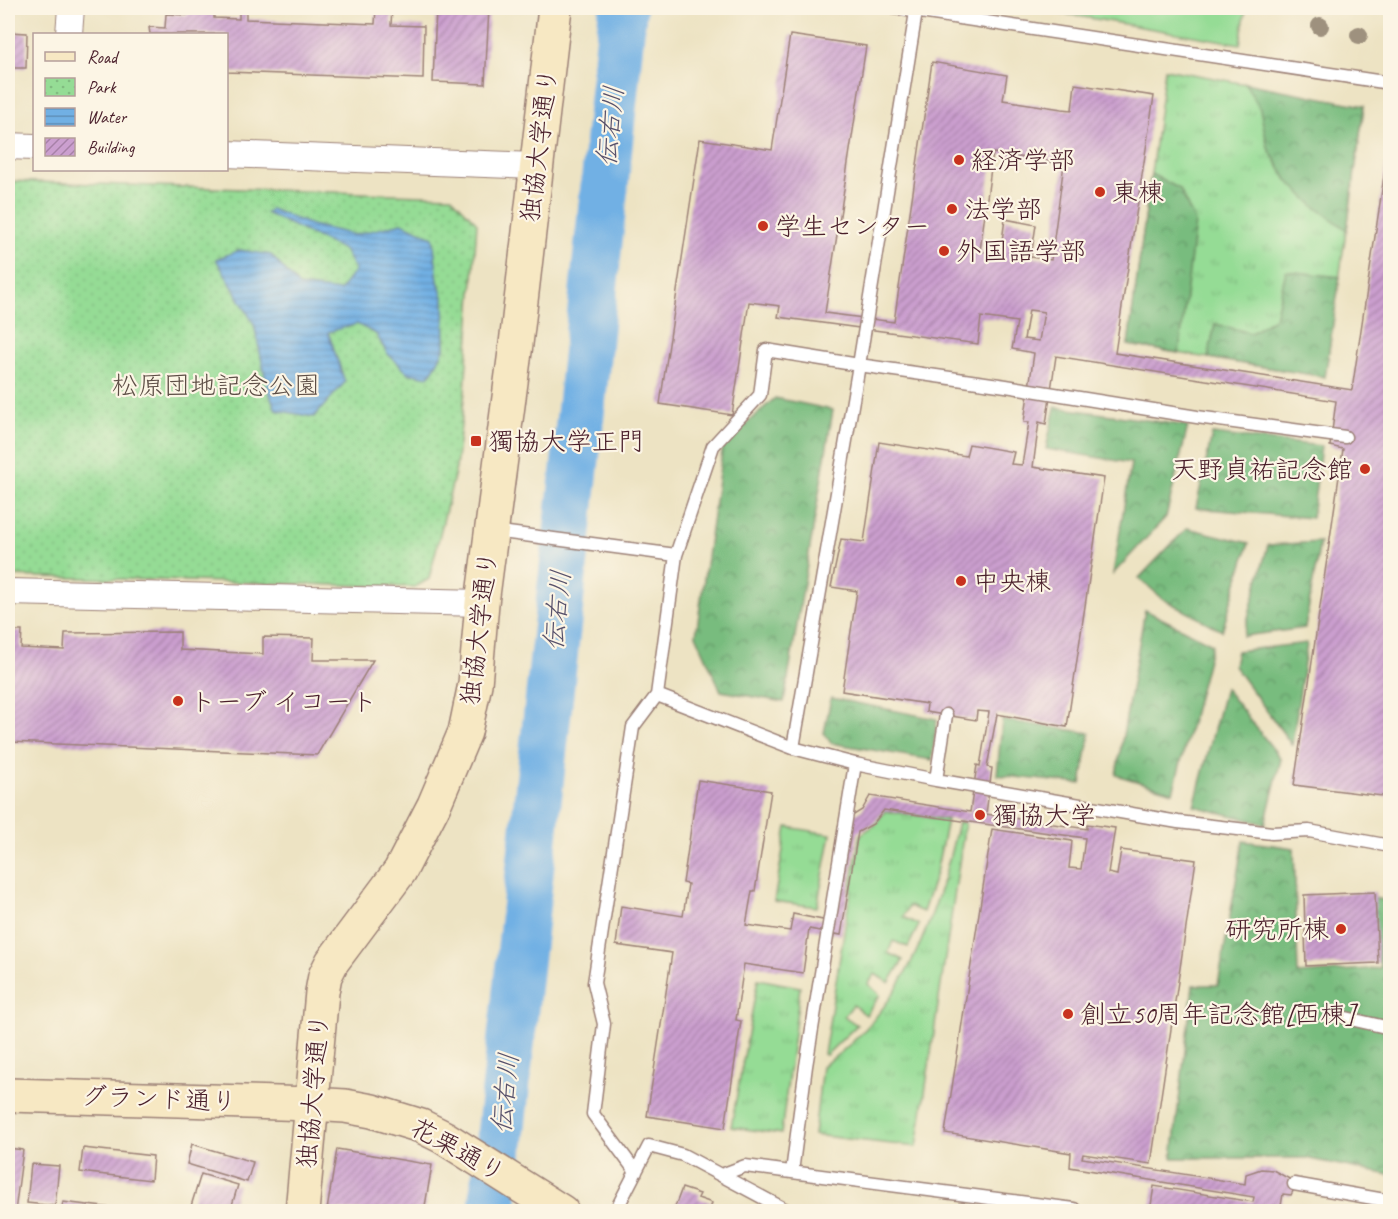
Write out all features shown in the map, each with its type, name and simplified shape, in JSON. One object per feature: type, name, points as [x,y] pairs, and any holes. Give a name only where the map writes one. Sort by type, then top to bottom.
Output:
[{"type":"street","points":[[69,33],[71,8]]},
{"type":"street","name":"独協大学通り","points":[[302,1212],[325,976],[332,962],[400,871],[434,805],[465,732],[475,684],[467,603],[491,531],[555,8]]},
{"type":"street","points":[[8,146],[33,147]]},
{"type":"street","points":[[228,154],[536,166]]},
{"type":"street","points":[[8,592],[467,603]]},
{"type":"street","name":"グランド通り","points":[[8,1095],[311,1104]]},
{"type":"street","name":"花栗通り","points":[[311,1104],[345,1106],[372,1111],[421,1126],[510,1178],[562,1212]]},
{"type":"lane","points":[[894,8],[1390,83]]},
{"type":"lane","points":[[793,748],[859,365],[916,12]]},
{"type":"lane","points":[[636,1172],[593,1114],[604,1024],[594,983],[633,727],[657,695],[675,555],[713,446],[760,395],[766,350],[1197,417],[1345,437]]},
{"type":"lane","points":[[491,531],[675,555]]},
{"type":"lane","points":[[657,695],[793,748],[855,764],[1178,822],[1272,833],[1309,831],[1390,846]]},
{"type":"lane","points":[[936,780],[946,715]]},
{"type":"lane","points":[[792,1172],[806,1066],[855,764]]},
{"type":"lane","points":[[1346,1018],[1390,1028]]},
{"type":"lane","points":[[615,1212],[649,1146],[683,1155],[790,1212]]},
{"type":"lane","points":[[721,1175],[745,1166],[1074,1209],[1074,1212]]},
{"type":"lane","points":[[1294,1184],[1390,1201]]},
{"type":"green space","points":[[1031,8],[1246,8],[1240,44]]},
{"type":"green space","points":[[1165,69],[1364,106],[1325,377],[1128,345]]},
{"type":"green space","points":[[1245,83],[1364,106],[1347,230],[1314,206],[1287,180],[1268,148],[1260,109]]},
{"type":"green space","points":[[1151,174],[1180,189],[1195,222],[1179,353],[1128,345]]},
{"type":"green space","name":"松原団地記念公園","points":[[8,181],[451,196],[477,223],[465,391],[456,468],[429,579],[415,587],[8,576]]},
{"type":"green space","points":[[1286,271],[1340,277],[1325,377],[1208,358],[1215,324],[1251,333],[1275,318]]},
{"type":"green space","points":[[775,398],[833,410],[784,702],[721,691],[696,635],[723,445]]},
{"type":"green space","points":[[1055,407],[1188,426],[1166,517],[1113,574],[1131,463],[1046,449]]},
{"type":"green space","points":[[1212,434],[1321,446],[1312,518],[1196,508]]},
{"type":"green space","points":[[1187,528],[1249,543],[1222,631],[1163,599],[1139,578]]},
{"type":"green space","points":[[1320,542],[1305,628],[1243,636],[1268,545]]},
{"type":"green space","points":[[1145,610],[1212,644],[1173,792],[1116,775]]},
{"type":"green space","points":[[1307,643],[1292,745],[1234,666],[1237,651]]},
{"type":"green space","points":[[1225,688],[1281,759],[1265,824],[1194,806]]},
{"type":"green space","points":[[831,698],[937,719],[932,760],[831,743],[824,733]]},
{"type":"green space","points":[[1002,720],[1090,733],[1081,784],[997,775]]},
{"type":"green space","points":[[885,811],[947,820],[936,873],[923,912],[909,906],[903,917],[919,925],[908,947],[893,941],[888,953],[903,960],[889,983],[875,974],[868,984],[880,995],[866,1015],[853,1005],[844,1016],[857,1025],[826,1055],[824,1054],[860,835],[875,825]]},
{"type":"green space","points":[[958,822],[965,823],[917,1147],[814,1135],[822,1066],[851,1044],[875,1018],[896,989],[928,925],[950,857]]},
{"type":"green space","points":[[787,827],[831,834],[817,907],[774,901]]},
{"type":"green space","points":[[1243,841],[1294,848],[1298,974],[1380,968],[1372,898],[1390,901],[1390,978],[1384,1008],[1390,1009],[1390,1175],[1305,1158],[1172,1158],[1193,985],[1218,985]]},
{"type":"green space","points":[[758,979],[800,987],[781,1134],[731,1127]]},
{"type":"water","points":[[271,209],[311,225],[355,235],[402,223],[433,237],[438,281],[444,300],[445,347],[428,377],[408,373],[387,353],[376,334],[357,324],[328,332],[345,382],[314,417],[276,410],[268,390],[254,324],[216,259],[240,250],[271,255],[299,286],[340,291],[355,270],[344,250],[266,213]]},
{"type":"building","points":[[187,8],[214,8],[214,18],[239,19],[239,8],[246,8],[246,19],[375,24],[376,8],[392,8],[391,25],[424,26],[423,79],[228,72],[228,33],[150,33],[149,27],[165,28],[166,14],[187,15]]},
{"type":"building","points":[[436,8],[489,8],[485,84],[433,82]]},
{"type":"building","points":[[8,32],[27,33],[26,68],[8,68]]},
{"type":"building","points":[[790,35],[866,46],[825,313],[894,322],[932,62],[1007,75],[1003,100],[1072,110],[1075,84],[1154,96],[1115,353],[1352,390],[1390,136],[1390,797],[1294,785],[1343,449],[1330,446],[1336,401],[1056,356],[1046,424],[1039,422],[1033,467],[1104,478],[1067,727],[997,714],[987,767],[992,768],[986,814],[1087,829],[1087,824],[1115,828],[1108,873],[1117,875],[1121,850],[1196,860],[1151,1164],[1083,1154],[1082,1158],[1245,1184],[1246,1174],[1261,1169],[1273,1170],[1297,1183],[1291,1195],[1283,1194],[1281,1206],[1307,1212],[1150,1212],[1154,1186],[1253,1202],[1254,1197],[1070,1167],[1071,1153],[945,1133],[992,829],[1072,841],[1069,868],[1081,869],[1085,838],[884,810],[873,824],[858,832],[841,935],[809,929],[803,973],[744,964],[736,1020],[741,1021],[725,1128],[647,1116],[672,953],[616,945],[621,906],[683,916],[688,884],[683,883],[698,780],[771,791],[755,891],[752,891],[746,925],[790,931],[793,914],[828,921],[844,821],[862,810],[870,796],[970,812],[977,765],[980,766],[989,712],[977,711],[976,720],[926,712],[927,704],[842,691],[857,591],[831,587],[841,539],[864,542],[879,442],[966,456],[969,444],[1014,452],[1011,464],[1022,465],[1029,422],[1024,422],[1034,353],[1012,349],[1017,322],[981,317],[978,344],[778,317],[780,306],[749,302],[732,415],[660,404],[700,139],[772,150]],"holes":[[[993,153],[1064,164],[1051,260],[1031,257],[1036,225],[1005,219],[1000,255],[980,251]],[[1029,310],[1044,312],[1039,341],[1024,339]]]},
{"type":"building","name":"トーブ イコート","points":[[8,631],[22,631],[21,648],[64,650],[65,633],[180,632],[180,650],[263,654],[263,637],[314,638],[313,660],[373,660],[317,755],[10,742],[8,763]]},
{"type":"building","name":"研究所棟","points":[[1375,892],[1378,963],[1306,966],[1304,895]]},
{"type":"building","points":[[192,1144],[253,1162],[247,1182],[187,1164]]},
{"type":"building","points":[[8,1148],[23,1150],[15,1212],[8,1211]]},
{"type":"building","points":[[83,1148],[153,1156],[151,1180],[80,1172]]},
{"type":"building","points":[[337,1149],[432,1165],[424,1212],[327,1210]]},
{"type":"building","points":[[31,1164],[59,1166],[55,1206],[27,1203]]},
{"type":"building","points":[[201,1174],[238,1185],[230,1212],[210,1212],[191,1206]]},
{"type":"building","points":[[682,1188],[700,1194],[698,1198],[712,1203],[709,1212],[673,1212]]},
{"type":"building","points":[[63,1202],[111,1208],[110,1212],[61,1212]]},
{"type":"waterway","name":"伝右川","points":[[492,1212],[623,8]]},
{"type":"place","name":"経済学部","points":[[959,160]]},
{"type":"place","name":"東棟","points":[[1100,192]]},
{"type":"place","name":"法学部","points":[[952,209]]},
{"type":"place","name":"学生センター","points":[[763,226]]},
{"type":"place","name":"外国語学部","points":[[944,251]]},
{"type":"place","name":"獨協大学正門","points":[[476,441]]},
{"type":"place","name":"天野貞祐記念館","points":[[1365,469]]},
{"type":"place","name":"中央棟","points":[[961,581]]},
{"type":"place","name":"トーブ イコート","points":[[178,701]]},
{"type":"place","name":"獨協大学","points":[[980,815]]},
{"type":"place","name":"研究所棟","points":[[1341,929]]},
{"type":"place","name":"創立50周年記念館[西棟]","points":[[1068,1014]]}]
